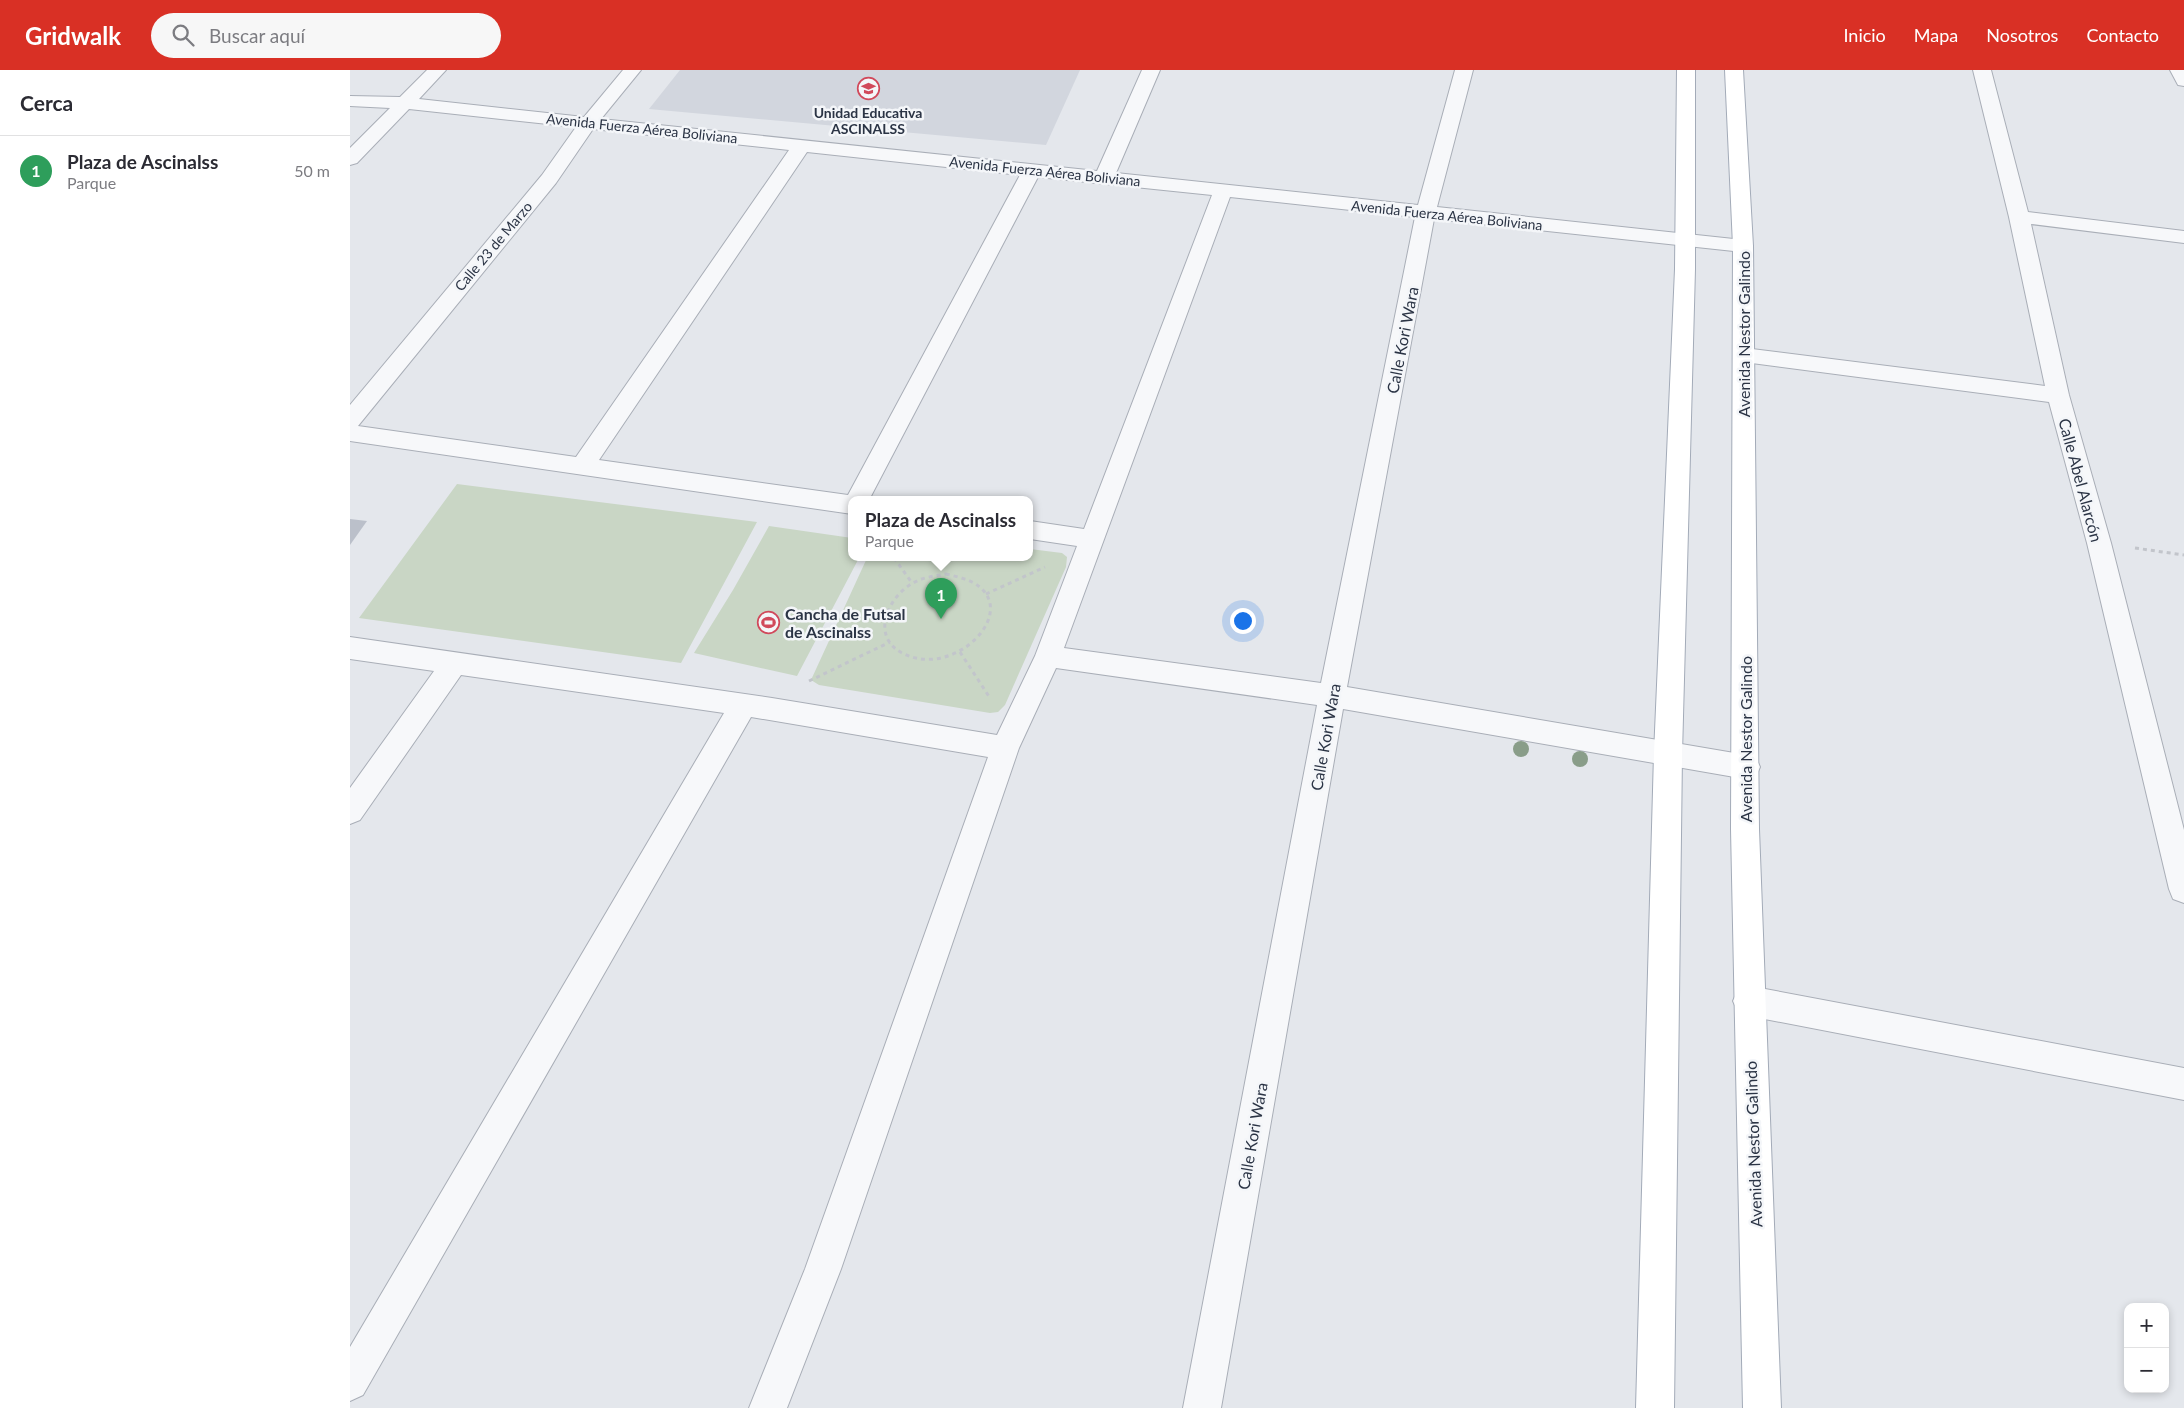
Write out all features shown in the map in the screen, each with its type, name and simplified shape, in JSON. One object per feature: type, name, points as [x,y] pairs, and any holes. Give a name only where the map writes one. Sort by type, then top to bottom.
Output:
[{"type":"main road","points":[[1655,1408],[1668,754],[1686,240],[1686,70]]},
{"type":"main road","name":"Avenida Nestor Galindo","points":[[1734,70],[1743,246],[1749,1001],[1762,1408]]},
{"type":"street","points":[[350,159],[436,70]]},
{"type":"street","name":"Calle 23 de Marzo","points":[[350,420],[549,179],[588,123],[632,70]]},
{"type":"street","points":[[1104,178],[1152,70]]},
{"type":"street","name":"Calle Kori Wara","points":[[1202,1408],[1332,696],[1426,212],[1464,70]]},
{"type":"street","name":"Calle Abel Alarcón","points":[[1982,70],[2019,217],[2058,395],[2099,543],[2184,889]]},
{"type":"street","points":[[2180,70],[2184,81]]},
{"type":"street","name":"Avenida Fuerza Aérea Boliviana","points":[[350,101],[404,103],[1743,246]]},
{"type":"street","points":[[582,467],[801,146]]},
{"type":"street","points":[[859,496],[1032,170]]},
{"type":"street","points":[[768,1408],[823,1269],[1005,748],[1048,656],[1223,190]]},
{"type":"street","points":[[2019,217],[2184,237]]},
{"type":"street","points":[[1744,355],[2058,395]]},
{"type":"street","points":[[350,433],[848,504]]},
{"type":"street","points":[[1033,531],[1088,549]]},
{"type":"street","points":[[350,648],[758,708],[1005,748]]},
{"type":"street","points":[[1048,656],[1332,696],[1746,767]]},
{"type":"street","points":[[350,811],[455,662]]},
{"type":"street","points":[[350,1382],[758,708]]},
{"type":"street","points":[[1749,1001],[2184,1084]]},
{"type":"path","points":[[2099,543],[2184,555]]},
{"type":"path","points":[[986,594],[1088,549]]},
{"type":"path","points":[[896,561],[912,583]]},
{"type":"path","points":[[946,574],[962,576],[976,583],[986,594],[991,604],[991,617],[985,631],[975,643],[960,652],[942,659],[923,660],[907,656],[890,642],[885,635],[883,621],[888,607],[898,593],[912,583],[929,576],[946,574]]},
{"type":"path","points":[[758,708],[890,642]]},
{"type":"path","points":[[960,652],[998,712],[1021,716]]},
{"type":"shaded area","name":"Unidad Educativa ASCINALSS","points":[[680,70],[1080,70],[1046,145],[649,109]]},
{"type":"green space","points":[[457,484],[757,522],[681,663],[359,618]]},
{"type":"green space","name":"Cancha de Futsal de Ascinalss","points":[[769,526],[848,537],[848,561],[857,561],[797,676],[694,653],[733,590]]},
{"type":"green space","points":[[1033,549],[1062,553],[1067,557],[1066,567],[1005,705],[998,712],[990,713],[819,685],[811,680],[866,561],[1033,561]]},
{"type":"building","points":[[350,519],[367,521],[350,545]]},
{"type":"place","name":"Unidad Educativa ASCINALSS","points":[[868,89]]},
{"type":"place","name":"Plaza de Ascinalss","points":[[941,619]]},
{"type":"place","name":"Cancha de Futsal de Ascinalss","points":[[769,622]]}]
